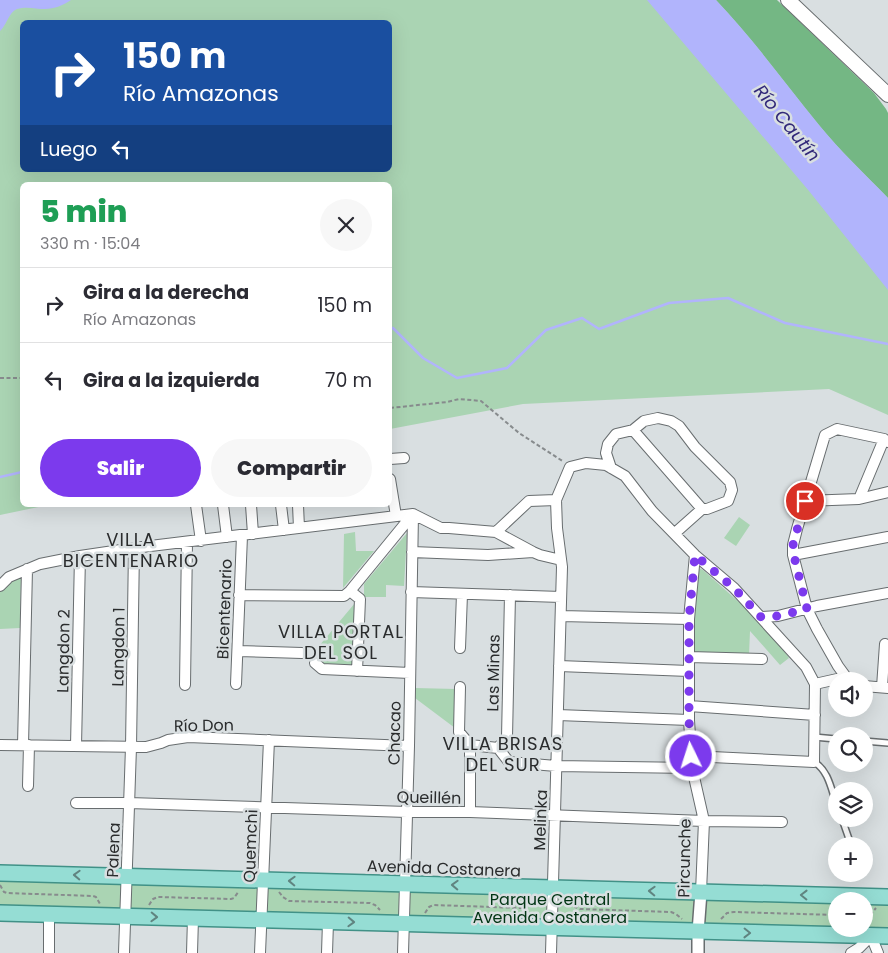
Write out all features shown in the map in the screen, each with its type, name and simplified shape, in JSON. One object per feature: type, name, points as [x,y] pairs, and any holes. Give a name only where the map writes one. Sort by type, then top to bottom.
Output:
[{"type":"main road","points":[[788,0],[888,95]]},
{"type":"main road","name":"Avenida Costanera","points":[[0,873],[701,892],[883,902]]},
{"type":"main road","points":[[0,913],[828,935]]},
{"type":"main road","points":[[873,936],[888,936]]},
{"type":"street","points":[[611,468],[606,453],[608,444],[616,434],[633,430],[644,421],[658,418],[671,421],[679,426],[694,447],[730,482],[732,490],[728,501],[702,509],[675,533]]},
{"type":"street","points":[[842,672],[816,629],[807,609],[793,545],[824,435],[837,429],[886,440],[859,499]]},
{"type":"street","points":[[633,430],[702,509]]},
{"type":"street","points":[[392,459],[404,458]]},
{"type":"street","points":[[496,532],[529,501],[556,500],[570,466],[586,463],[606,465],[625,476],[652,511],[695,555],[734,588],[806,667],[815,684],[814,762],[691,756]]},
{"type":"street","points":[[392,492],[396,516]]},
{"type":"street","points":[[805,501],[859,499],[888,492]]},
{"type":"street","name":"Melinka","points":[[551,953],[562,564],[556,500]]},
{"type":"street","points":[[196,507],[201,541]]},
{"type":"street","points":[[223,507],[226,538]]},
{"type":"street","points":[[251,507],[253,534]]},
{"type":"street","points":[[281,507],[284,530]]},
{"type":"street","points":[[298,507],[298,528]]},
{"type":"street","points":[[239,595],[344,596],[413,514]]},
{"type":"street","points":[[0,586],[9,577],[40,564],[80,556],[413,514],[440,528],[496,532],[533,552],[562,564]]},
{"type":"street","name":"Chacao","points":[[403,953],[413,514]]},
{"type":"street","name":"Bicentenario","points":[[236,684],[242,536]]},
{"type":"street","points":[[794,556],[888,538]]},
{"type":"street","points":[[185,685],[187,542]]},
{"type":"street","name":"Langdon 1","points":[[132,747],[134,548]]},
{"type":"street","points":[[412,552],[488,555],[533,552]]},
{"type":"street","name":"Pircunche","points":[[695,555],[689,619],[689,720],[692,768],[704,821],[698,953]]},
{"type":"street","name":"Langdon 2","points":[[76,746],[80,556]]},
{"type":"street","points":[[27,569],[26,745],[28,786]]},
{"type":"street","points":[[350,591],[360,599],[357,671]]},
{"type":"street","points":[[411,592],[561,596]]},
{"type":"street","points":[[761,617],[778,616],[888,593]]},
{"type":"street","points":[[460,648],[462,594]]},
{"type":"street","name":"Las Minas","points":[[498,748],[507,737],[510,595]]},
{"type":"street","points":[[561,616],[689,619]]},
{"type":"street","points":[[885,644],[885,687]]},
{"type":"street","points":[[238,651],[302,653]]},
{"type":"street","points":[[689,656],[762,659]]},
{"type":"street","points":[[315,663],[322,669],[410,673]]},
{"type":"street","points":[[559,666],[689,672]]},
{"type":"street","points":[[815,684],[828,682]]},
{"type":"street","points":[[460,687],[459,732],[470,745],[470,812]]},
{"type":"street","points":[[689,706],[815,716]]},
{"type":"street","points":[[558,715],[689,720]]},
{"type":"street","name":"Río Don","points":[[0,745],[132,747],[155,745],[168,740],[188,737],[409,746]]},
{"type":"street","name":"Quemchi","points":[[260,953],[269,740]]},
{"type":"street","points":[[470,745],[498,748],[509,762],[556,766],[692,768]]},
{"type":"street","name":"Palena","points":[[124,953],[132,747]]},
{"type":"street","name":"Queillén","points":[[76,803],[470,812],[782,822]]},
{"type":"street","points":[[49,914],[49,953]]},
{"type":"street","points":[[192,953],[193,918]]},
{"type":"street","points":[[327,953],[328,922]]},
{"type":"street","points":[[851,953],[870,937]]},
{"type":"street","points":[[871,937],[878,953]]},
{"type":"lane","points":[[814,737],[828,738]]},
{"type":"lane","points":[[873,742],[888,743]]},
{"type":"lane","points":[[814,762],[826,774],[829,782]]},
{"type":"path","points":[[0,378],[20,378]]},
{"type":"path","points":[[392,408],[459,399],[481,401],[519,433],[570,466]]},
{"type":"path","points":[[873,912],[883,902]]},
{"type":"green space","points":[[0,0],[774,0],[888,137],[888,415],[829,389],[523,404],[392,429],[392,182],[20,182],[20,507],[38,507],[0,515]]},
{"type":"green space","points":[[716,0],[777,0],[874,93],[888,113],[888,198],[827,135],[756,46]]},
{"type":"green space","points":[[739,517],[750,525],[736,546],[724,538]]},
{"type":"green space","points":[[355,532],[356,551],[374,551],[343,588],[344,534]]},
{"type":"green space","points":[[407,533],[404,586],[386,585],[386,597],[364,597],[364,584]]},
{"type":"green space","points":[[699,568],[751,613],[761,617],[789,658],[780,665],[750,631],[749,655],[693,654],[696,570]]},
{"type":"green space","points":[[21,575],[20,628],[0,629],[0,592],[4,586]]},
{"type":"green space","points":[[355,603],[354,666],[327,667],[314,652]]},
{"type":"green space","points":[[415,688],[456,689],[455,728],[415,698]]},
{"type":"green space","name":"Parque Central Avenida Costanera","points":[[0,875],[828,899],[828,931],[0,911]]},
{"type":"green space","name":"Parque Central Avenida Costanera","points":[[873,901],[888,901],[888,932],[873,932]]},
{"type":"water","points":[[0,0],[71,0],[52,8],[17,9],[12,13],[0,31]]},
{"type":"water","name":"Río Cautín","points":[[647,0],[716,0],[756,46],[827,135],[888,198],[888,290],[809,191]]},
{"type":"waterway","points":[[392,328],[423,358],[457,378],[507,368],[546,330],[582,318],[599,329],[669,303],[728,298],[785,323],[888,344]]},
{"type":"waterway","points":[[0,477],[20,472]]},
{"type":"district","name":"VILLA BICENTENARIO","points":[[131,550]]},
{"type":"district","name":"VILLA PORTAL DEL SOL","points":[[341,642]]},
{"type":"district","name":"VILLA BRISAS DEL SUR","points":[[503,754]]},
{"type":"route","points":[[691,756],[689,619],[695,555],[734,588],[761,617],[778,616],[807,609],[793,545],[805,501]]}]
